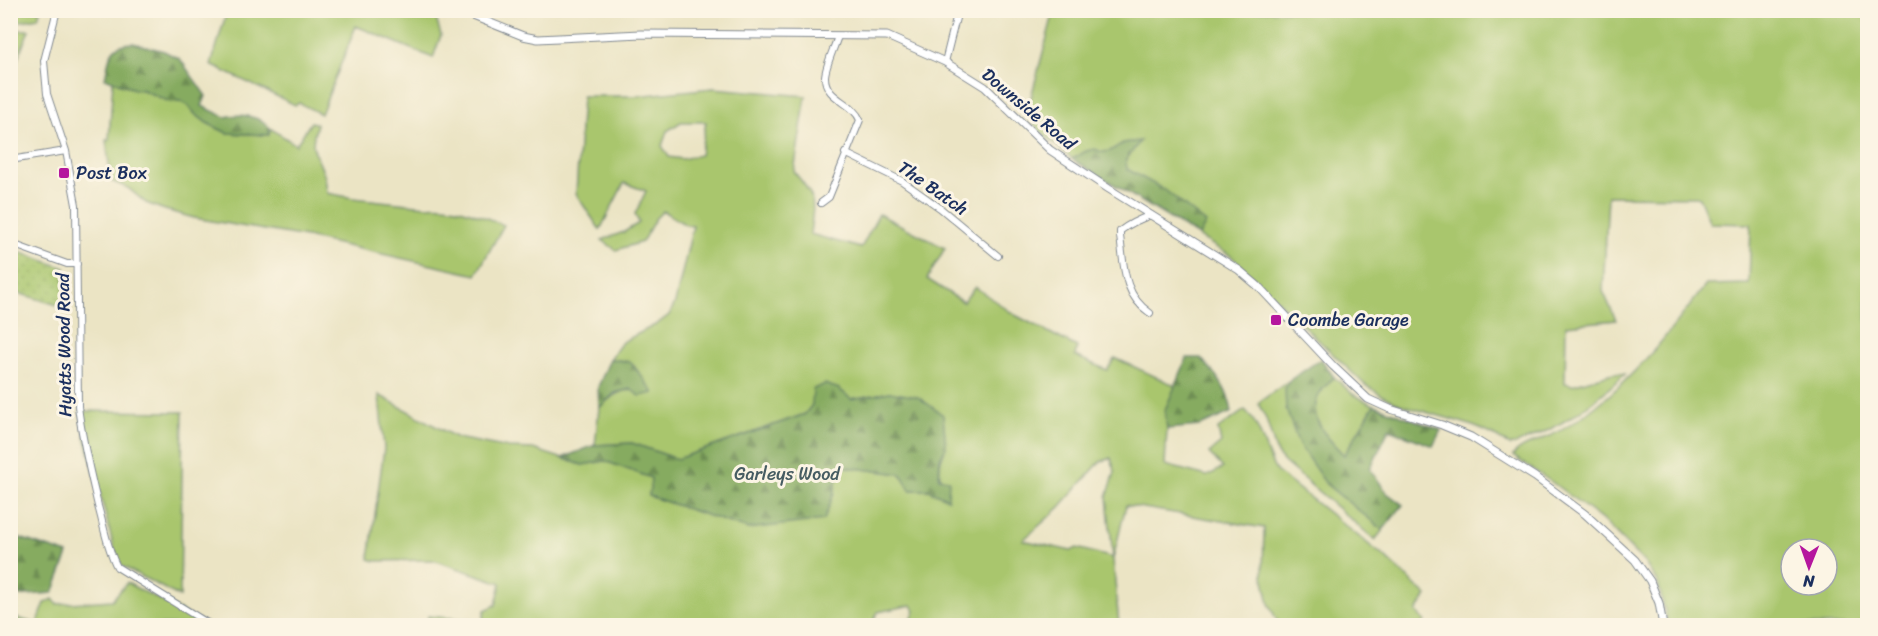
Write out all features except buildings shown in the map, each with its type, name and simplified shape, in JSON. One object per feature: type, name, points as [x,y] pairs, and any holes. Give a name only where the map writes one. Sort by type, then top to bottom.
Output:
[{"type":"street","name":"Hyatts Wood Road","points":[[57,10],[44,61],[45,79],[47,94],[66,151],[76,205],[81,437],[111,555],[117,567],[213,626]]},
{"type":"street","name":"Downside Road","points":[[458,10],[523,36],[538,39],[612,34],[887,36],[945,62],[985,87],[1050,150],[1239,270],[1259,287],[1340,373],[1368,399],[1471,437],[1535,477],[1577,508],[1635,560],[1650,582],[1659,603],[1664,626]]},
{"type":"street","points":[[945,62],[958,10]]},
{"type":"street","points":[[821,203],[829,197],[860,120],[853,108],[831,93],[825,77],[838,36]]},
{"type":"street","points":[[10,160],[66,151]]},
{"type":"street","name":"The Batch","points":[[845,153],[902,181],[940,208],[998,256]]},
{"type":"street","points":[[1150,313],[1142,308],[1128,289],[1120,231],[1137,220],[1151,215]]},
{"type":"street","points":[[10,220],[12,244],[67,264],[77,264]]},
{"type":"green space","points":[[11,10],[40,11],[38,18],[11,23]]},
{"type":"green space","points":[[227,11],[433,11],[437,13],[441,35],[433,58],[356,26],[321,114],[299,103],[295,105],[211,65]]},
{"type":"green space","points":[[1054,11],[1867,11],[1867,625],[1668,625],[1658,583],[1644,562],[1602,520],[1513,456],[1525,446],[1569,426],[1611,394],[1654,350],[1706,285],[1749,284],[1751,224],[1710,223],[1699,197],[1608,196],[1603,291],[1616,320],[1566,325],[1565,383],[1572,385],[1613,373],[1625,374],[1572,417],[1543,433],[1510,446],[1470,425],[1397,403],[1364,384],[1231,256],[1072,159],[1026,116]]},
{"type":"green space","points":[[29,30],[17,60],[11,99],[11,31]]},
{"type":"green space","points":[[133,43],[164,51],[180,59],[206,96],[202,106],[225,117],[237,115],[256,118],[270,128],[269,135],[227,133],[207,123],[188,105],[180,101],[170,102],[143,90],[105,78],[109,58],[114,49]]},
{"type":"green space","points":[[113,80],[170,102],[180,101],[188,105],[207,123],[227,133],[269,135],[270,128],[296,145],[311,122],[317,124],[314,148],[324,175],[327,193],[426,206],[446,206],[504,225],[476,275],[306,237],[194,218],[146,203],[128,188],[111,181],[106,140],[109,140]]},
{"type":"green space","points":[[713,88],[806,96],[794,172],[807,188],[812,200],[810,234],[861,248],[879,214],[945,248],[927,279],[963,302],[975,287],[1015,315],[1077,347],[1075,356],[1107,370],[1115,358],[1176,386],[1165,410],[1167,429],[1165,465],[1207,476],[1223,468],[1209,453],[1221,443],[1218,429],[1245,410],[1259,431],[1276,471],[1386,558],[1427,596],[1416,612],[1425,621],[1422,625],[1279,625],[1269,604],[1263,575],[1264,528],[1126,505],[1113,559],[1119,625],[909,625],[915,611],[912,605],[878,612],[871,625],[482,625],[485,610],[496,605],[501,583],[433,560],[375,561],[369,559],[384,448],[379,395],[457,438],[509,448],[533,449],[582,465],[605,461],[652,478],[649,496],[748,529],[834,493],[839,466],[901,474],[910,490],[929,490],[947,498],[940,473],[946,447],[890,392],[851,399],[839,389],[812,405],[805,414],[677,459],[632,443],[595,445],[599,408],[606,401],[623,391],[653,393],[631,362],[610,359],[622,342],[657,324],[669,315],[675,303],[693,226],[686,225],[663,211],[655,219],[642,242],[616,250],[602,240],[624,232],[639,223],[635,214],[646,191],[624,183],[600,230],[576,194],[582,96],[636,96]],"holes":[[[681,122],[706,122],[700,155],[682,159],[669,157],[662,146],[667,131]],[[1111,458],[1115,472],[1107,497],[1113,558],[1077,548],[1071,551],[1023,540],[1059,508],[1100,462]]]},
{"type":"green space","points":[[1140,141],[1126,160],[1127,169],[1165,190],[1206,223],[1199,236],[1072,159],[1086,151],[1095,149],[1102,152],[1110,151],[1123,143]]},
{"type":"green space","points":[[11,249],[65,268],[64,307],[11,291]]},
{"type":"green space","points":[[1187,358],[1201,358],[1212,370],[1221,382],[1232,412],[1200,426],[1167,429],[1165,410]]},
{"type":"green space","points":[[610,359],[631,362],[654,393],[640,396],[630,389],[615,393],[599,408],[598,387]]},
{"type":"green space","points":[[1321,359],[1334,377],[1319,395],[1315,412],[1321,428],[1344,455],[1374,405],[1441,430],[1433,446],[1389,429],[1370,469],[1387,493],[1403,505],[1383,530],[1326,484],[1299,445],[1286,409],[1285,389],[1290,380]]},
{"type":"green space","points":[[1334,377],[1354,395],[1374,405],[1344,456],[1321,428],[1315,412],[1319,395]]},
{"type":"green space","points":[[1290,380],[1285,389],[1326,484],[1383,530],[1375,540],[1277,454],[1266,419],[1258,403]]},
{"type":"green space","name":"Garleys Wood","points":[[825,384],[839,389],[851,399],[890,392],[918,397],[943,415],[946,447],[940,459],[939,478],[949,480],[948,499],[929,490],[910,490],[901,474],[839,466],[834,493],[824,520],[748,529],[649,496],[651,478],[605,461],[582,465],[562,458],[595,445],[632,443],[677,459],[805,414],[812,405],[813,389]]},
{"type":"green space","points":[[81,411],[183,412],[180,597],[122,566],[115,552],[85,436]]},
{"type":"green space","points":[[11,535],[68,554],[53,593],[14,596],[11,584]]},
{"type":"green space","points":[[127,583],[208,625],[11,626],[10,616],[37,624],[45,603],[53,599],[57,604],[112,600]]},
{"type":"green space","points":[[428,616],[473,620],[473,625],[427,625]]},
{"type":"place","name":"Post Box","points":[[64,173]]},
{"type":"place","name":"Coombe Garage","points":[[1276,320]]}]
